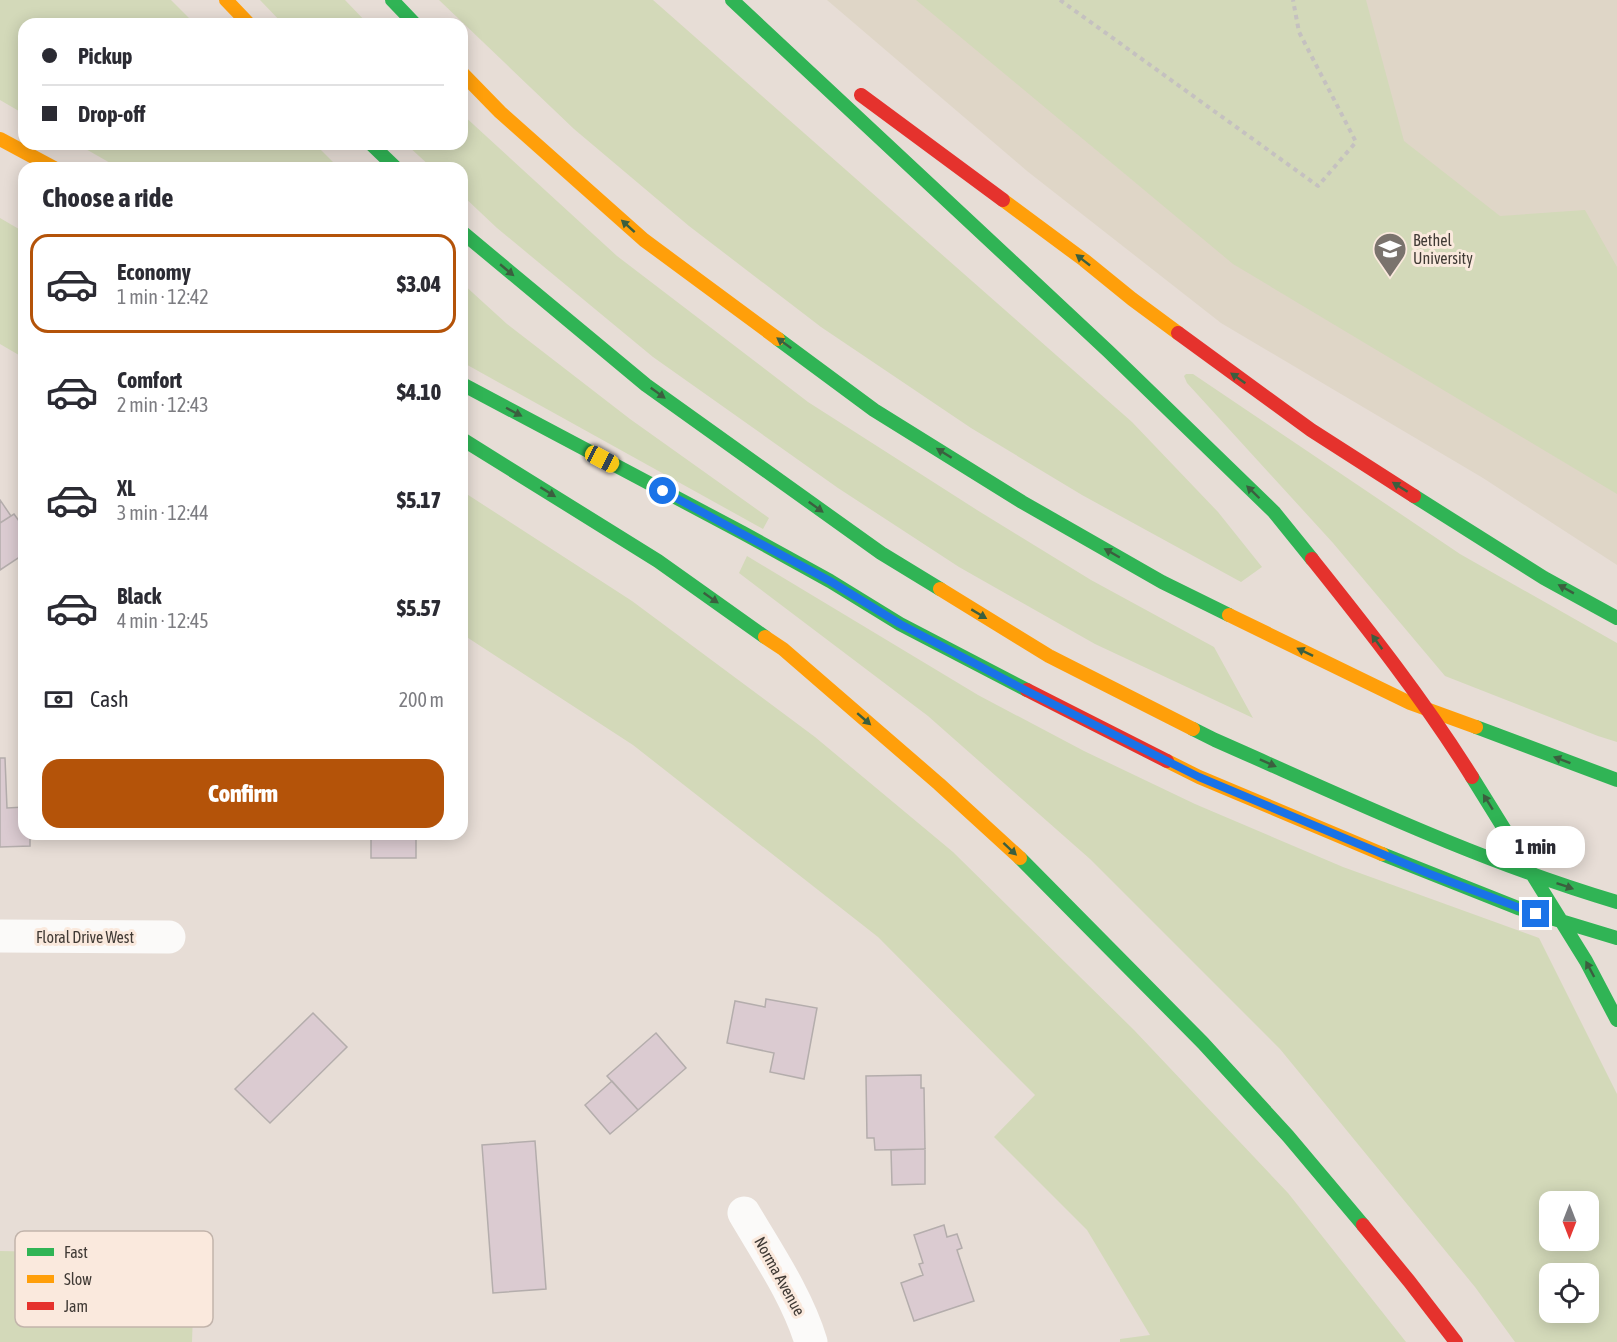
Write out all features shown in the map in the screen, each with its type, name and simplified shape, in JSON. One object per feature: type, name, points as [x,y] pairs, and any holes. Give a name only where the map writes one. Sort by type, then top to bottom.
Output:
[{"type":"highway","points":[[226,0],[243,18]]},
{"type":"highway","points":[[392,0],[410,18]]},
{"type":"highway","points":[[733,1],[828,71]]},
{"type":"highway","points":[[733,1],[1100,342],[1274,512],[1368,628],[1455,750],[1586,961],[1617,1020]]},
{"type":"highway","points":[[468,79],[500,112],[644,240],[874,410],[1022,502],[1162,582],[1410,702],[1617,780]]},
{"type":"highway","points":[[847,85],[1311,430],[1544,578],[1617,618]]},
{"type":"highway","points":[[0,139],[18,149]]},
{"type":"highway","points":[[20,150],[43,162]]},
{"type":"highway","points":[[377,150],[390,162]]},
{"type":"highway","points":[[468,237],[646,385],[881,554],[1049,656],[1215,740],[1462,848],[1570,888],[1617,902]]},
{"type":"highway","points":[[468,387],[743,533],[951,652],[1199,777],[1430,874],[1518,908],[1617,938]]},
{"type":"highway","points":[[468,443],[658,561],[783,649],[939,784],[1027,865],[1203,1043],[1288,1136],[1409,1281],[1456,1342]]},
{"type":"street","name":"Floral Drive West","points":[[0,936],[169,937]]},
{"type":"street","name":"Norma Avenue","points":[[744,1213],[805,1321],[811,1342]]},
{"type":"path","points":[[1060,0],[1318,186],[1356,142],[1299,32],[1293,0]]},
{"type":"shaded area","name":"Bethel University","points":[[827,0],[1617,0],[1617,565],[1483,478],[1221,323],[1027,171]]},
{"type":"green space","points":[[0,0],[171,0],[189,18],[18,18],[18,110],[0,100]]},
{"type":"green space","points":[[260,0],[345,0],[362,18],[277,18]]},
{"type":"green space","points":[[439,0],[653,0],[1132,422],[1218,512],[1262,567],[1241,582],[1082,495],[971,428],[821,327],[689,226],[574,129],[468,28],[468,18],[458,18]]},
{"type":"green space","points":[[916,0],[1366,0],[1404,141],[1500,216],[1585,210],[1617,267],[1617,494],[1233,264]]},
{"type":"green space","points":[[468,119],[617,256],[808,402],[1091,580],[1214,647],[1253,718],[1095,644],[959,567],[838,488],[653,357],[497,228],[468,201],[468,162],[426,162],[412,150],[468,150]]},
{"type":"green space","points":[[88,150],[321,150],[333,162],[108,162]]},
{"type":"green space","points":[[0,218],[18,228],[18,354],[0,344]]},
{"type":"green space","points":[[468,288],[507,324],[630,419],[769,518],[763,529],[468,365]]},
{"type":"green space","points":[[1193,374],[1460,554],[1617,643],[1617,742],[1445,676],[1333,543],[1187,383],[1184,376]]},
{"type":"green space","points":[[468,495],[632,601],[815,737],[953,852],[1134,1030],[1288,1193],[1406,1342],[1120,1342],[1120,1339],[1150,1335],[1087,1230],[994,1137],[1035,1095],[878,937],[633,745],[468,638]]},
{"type":"green space","points":[[747,556],[978,695],[1084,751],[1195,804],[1343,867],[1539,938],[1617,1094],[1617,1342],[1515,1342],[1475,1287],[1280,1049],[1090,859],[928,716],[739,573]]},
{"type":"green space","points":[[0,1251],[15,1251],[15,1327],[193,1327],[192,1342],[0,1342]]},
{"type":"building","points":[[0,500],[11,516],[0,523]]},
{"type":"building","points":[[14,514],[18,520],[18,558],[0,570],[0,523]]},
{"type":"building","points":[[0,758],[5,758],[7,808],[18,807],[18,840],[30,840],[30,846],[0,847]]},
{"type":"building","points":[[371,840],[416,840],[416,858],[371,858]]},
{"type":"building","points":[[766,999],[817,1008],[804,1079],[770,1072],[774,1053],[727,1043],[735,1001],[765,1007]]},
{"type":"building","points":[[313,1013],[347,1047],[270,1123],[235,1089]]},
{"type":"building","points":[[656,1033],[686,1068],[638,1110],[607,1076]]},
{"type":"building","points":[[921,1075],[921,1088],[924,1088],[925,1149],[875,1150],[874,1138],[867,1138],[866,1076]]},
{"type":"building","points":[[612,1081],[638,1110],[610,1134],[585,1105]]},
{"type":"building","points":[[535,1141],[546,1289],[493,1293],[482,1145]]},
{"type":"building","points":[[925,1149],[925,1184],[892,1185],[891,1150]]},
{"type":"building","points":[[944,1225],[947,1237],[957,1234],[962,1248],[957,1250],[974,1301],[914,1321],[901,1283],[923,1275],[919,1264],[923,1263],[914,1235]]},
{"type":"traffic: fast","points":[[392,0],[409,18]]},
{"type":"traffic: fast","points":[[732,0],[1108,351],[1274,512],[1312,559]]},
{"type":"traffic: fast","points":[[377,150],[390,162]]},
{"type":"traffic: fast","points":[[468,237],[646,385],[881,553],[940,589]]},
{"type":"traffic: fast","points":[[778,339],[874,410],[1022,502],[1162,582],[1229,615]]},
{"type":"traffic: fast","points":[[468,387],[743,533],[830,581],[900,624],[1027,690]]},
{"type":"traffic: fast","points":[[468,443],[658,561],[765,637]]},
{"type":"traffic: fast","points":[[1414,496],[1544,578],[1617,618]]},
{"type":"traffic: fast","points":[[1476,727],[1617,780]]},
{"type":"traffic: fast","points":[[1193,729],[1464,848],[1514,868],[1617,902]]},
{"type":"traffic: fast","points":[[1472,777],[1586,961],[1617,1020]]},
{"type":"traffic: fast","points":[[1382,854],[1518,908],[1617,938]]},
{"type":"traffic: fast","points":[[1020,858],[1203,1043],[1288,1136],[1363,1225]]},
{"type":"traffic: slow","points":[[226,0],[243,18]]},
{"type":"traffic: slow","points":[[468,79],[500,112],[644,240],[778,339]]},
{"type":"traffic: slow","points":[[0,139],[18,149]]},
{"type":"traffic: slow","points":[[20,150],[43,162]]},
{"type":"traffic: slow","points":[[1003,200],[1178,333]]},
{"type":"traffic: slow","points":[[940,589],[1049,656],[1193,729]]},
{"type":"traffic: slow","points":[[1229,615],[1410,703],[1476,727]]},
{"type":"traffic: slow","points":[[765,637],[783,649],[939,784],[1020,858]]},
{"type":"traffic: slow","points":[[1167,761],[1199,777],[1382,854]]},
{"type":"traffic: jam","points":[[861,95],[1003,200]]},
{"type":"traffic: jam","points":[[1178,333],[1311,430],[1414,496]]},
{"type":"traffic: jam","points":[[1312,559],[1375,638],[1454,748],[1472,777]]},
{"type":"traffic: jam","points":[[1027,690],[1167,761]]},
{"type":"traffic: jam","points":[[1363,1225],[1456,1342]]},
{"type":"place","name":"Bethel University","points":[[1390,278]]},
{"type":"route","points":[[663,491],[830,581],[900,624],[1199,777],[1430,874],[1536,914]]}]
